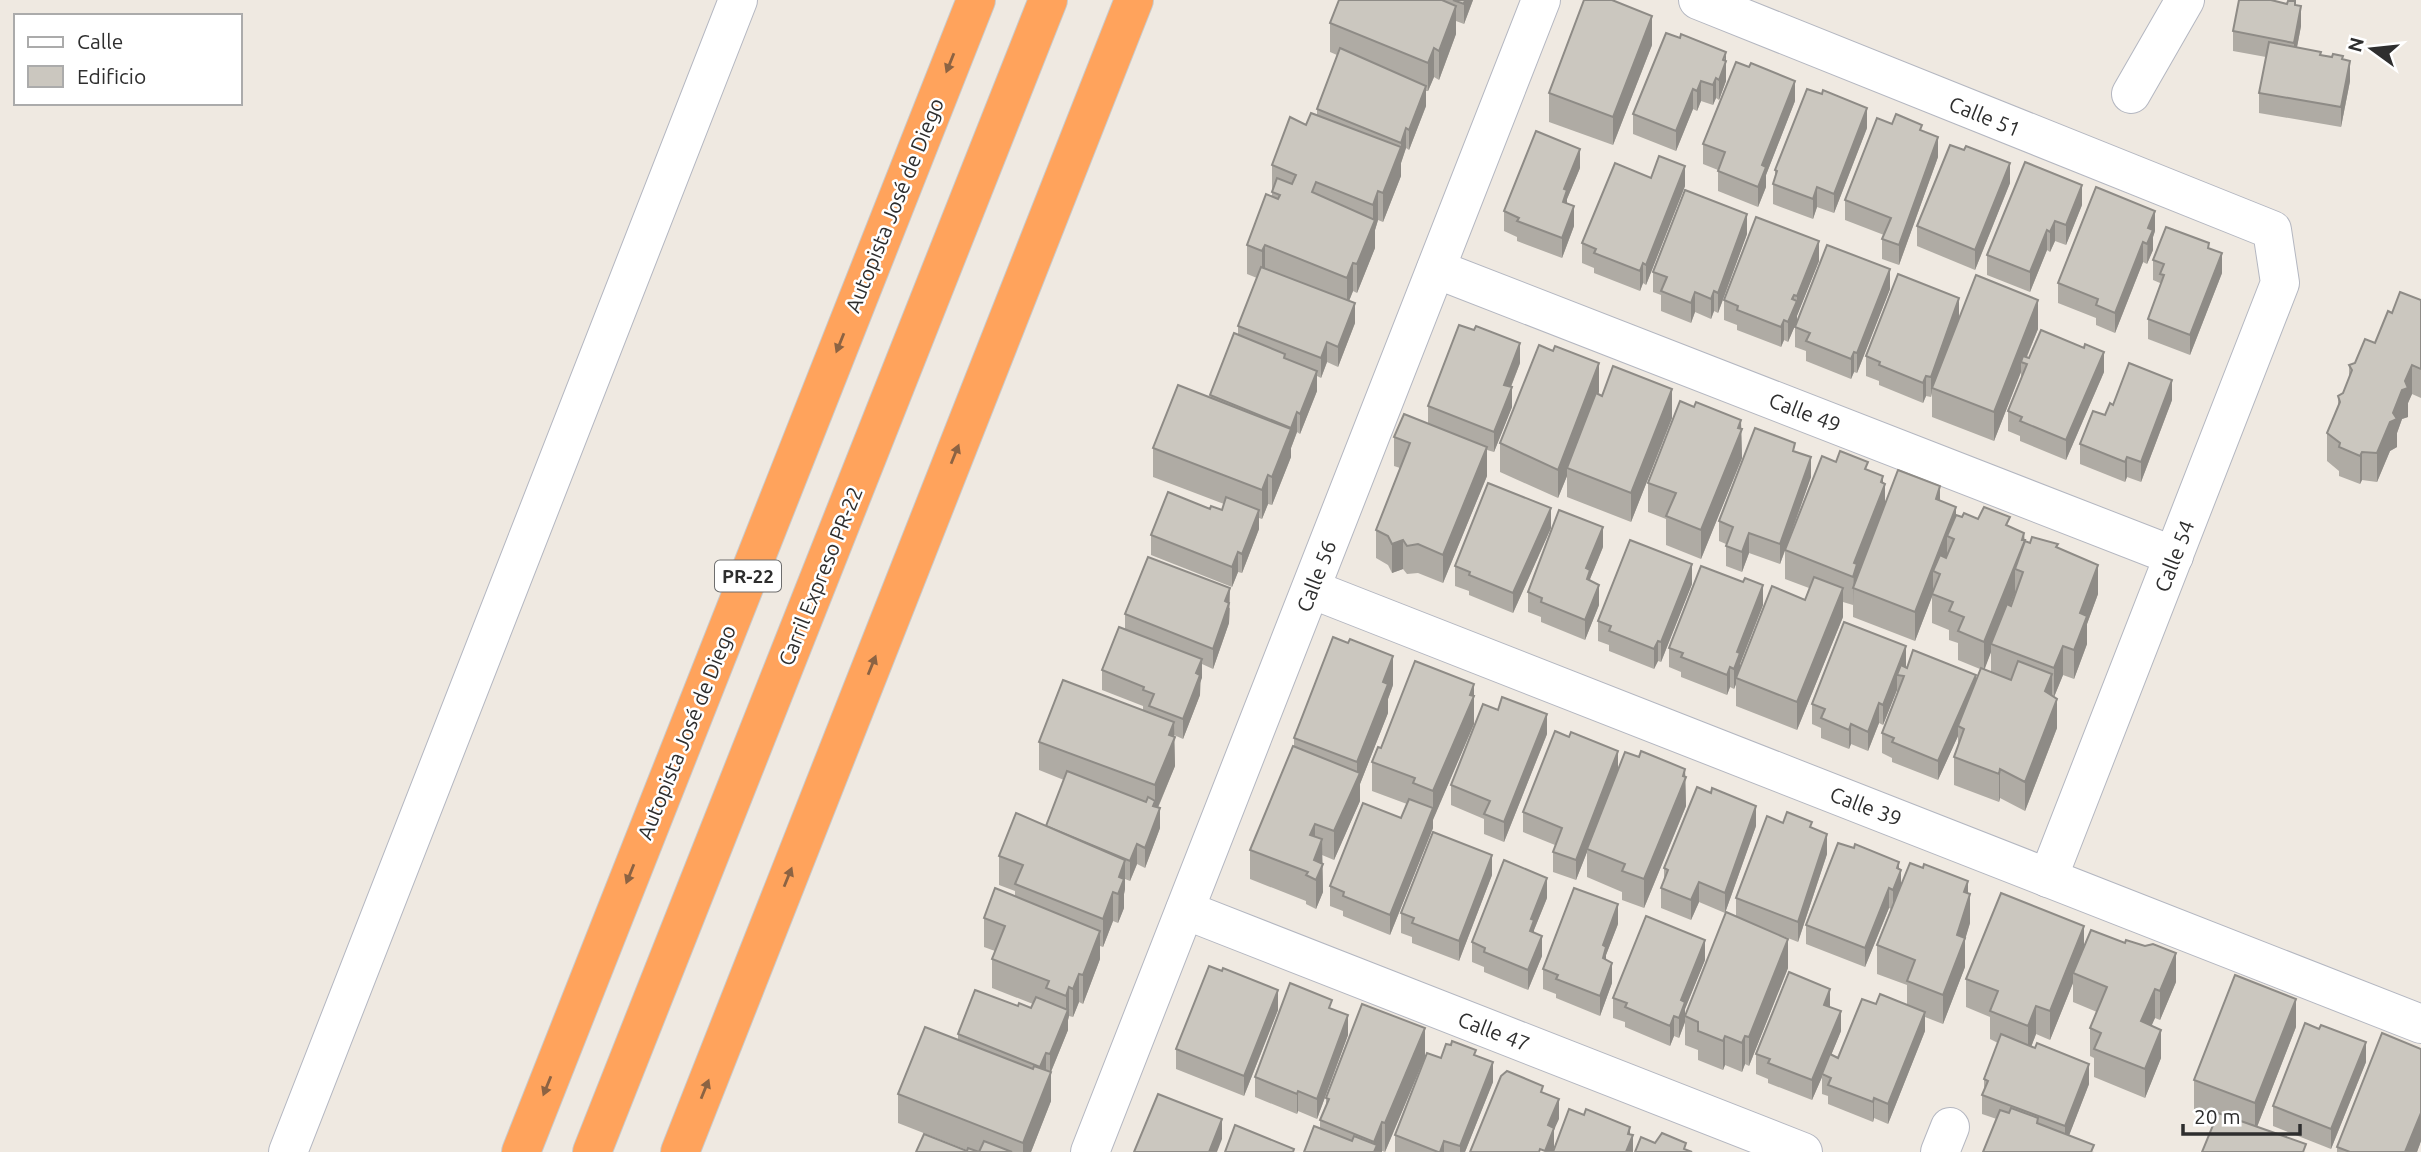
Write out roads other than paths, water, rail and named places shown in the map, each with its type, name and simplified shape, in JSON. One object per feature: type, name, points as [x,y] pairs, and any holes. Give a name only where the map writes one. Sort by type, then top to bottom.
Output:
[{"type":"highway","name":"Autopista José de Diego","points":[[520,1152],[976,0]]},
{"type":"highway","name":"Carril Expreso PR-22","points":[[592,1152],[1048,0]]},
{"type":"highway","points":[[680,1152],[1134,0]]},
{"type":"street","points":[[288,1152],[738,0]]},
{"type":"street","name":"Calle 56","points":[[1090,1152],[1541,0]]},
{"type":"street","name":"Calle 51","points":[[1698,0],[2272,230]]},
{"type":"street","points":[[2132,94],[2185,0]]},
{"type":"street","name":"Calle 54","points":[[2048,877],[2280,283],[2272,230]]},
{"type":"street","name":"Calle 49","points":[[1436,269],[2175,556]]},
{"type":"street","name":"Calle 39","points":[[1311,589],[2421,1024]]},
{"type":"street","name":"Calle 47","points":[[1185,910],[1803,1152]]}]
